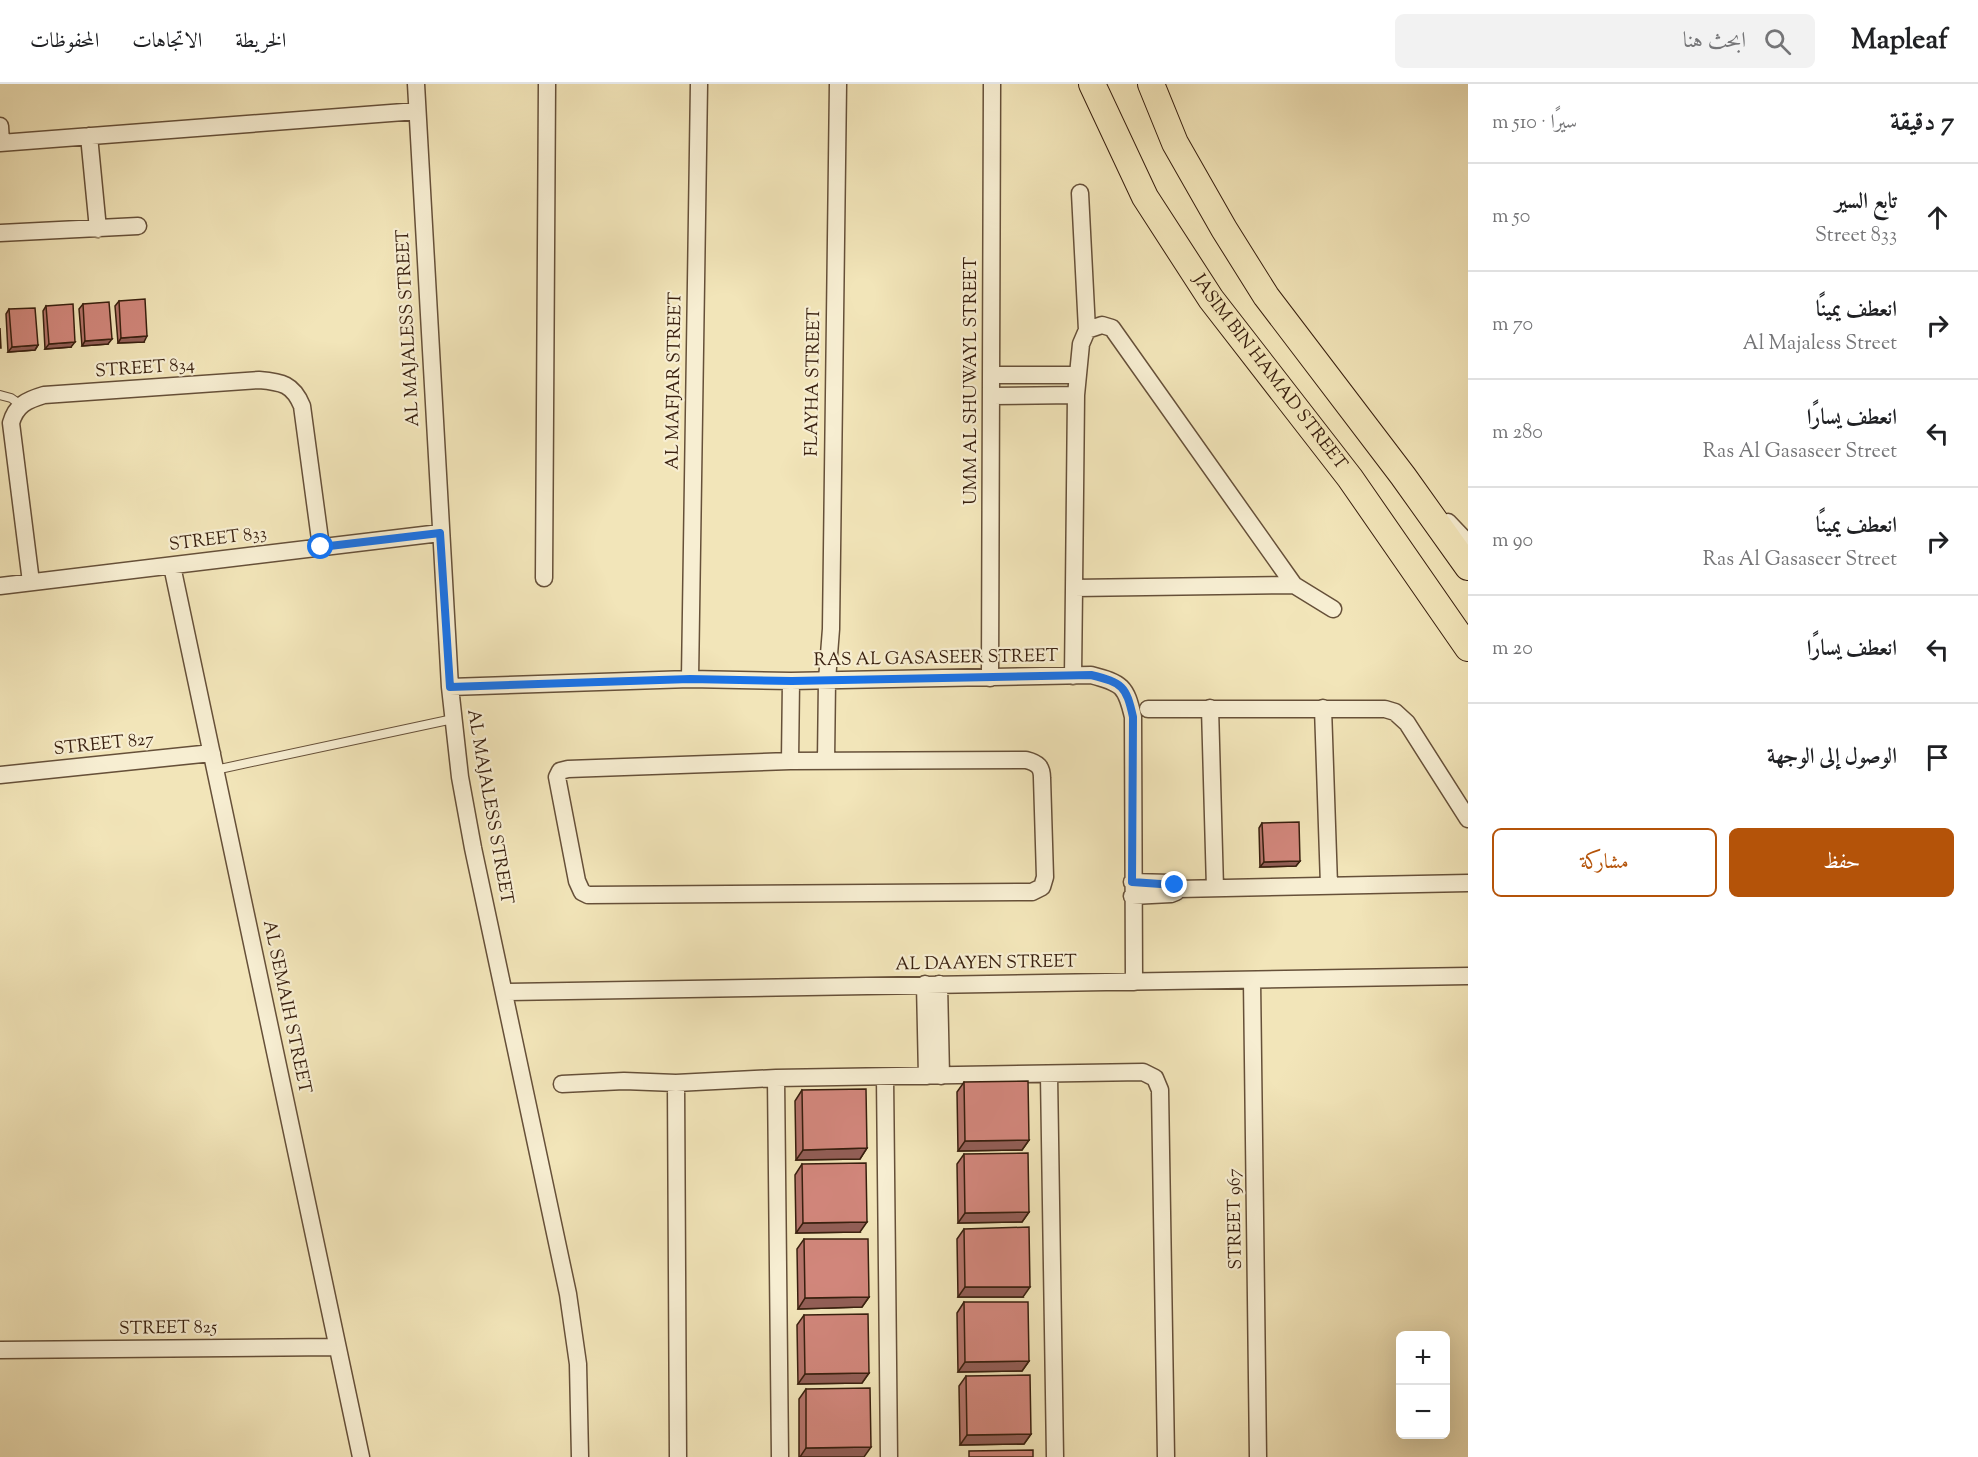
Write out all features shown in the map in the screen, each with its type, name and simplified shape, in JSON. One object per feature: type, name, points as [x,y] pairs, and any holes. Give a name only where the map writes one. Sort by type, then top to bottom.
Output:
[{"type":"main road","name":"JASIM BIN HAMAD STREET","points":[[1092,84],[1145,198],[1211,299],[1350,478],[1468,648]]},
{"type":"main road","points":[[1151,84],[1175,143],[1224,229],[1266,296],[1403,476],[1468,567]]},
{"type":"street","name":"AL MAJALESS STREET","points":[[416,84],[440,533],[453,719],[460,777],[473,848],[575,1334],[580,1457]]},
{"type":"street","points":[[544,578],[547,84]]},
{"type":"street","name":"AL MAFJAR STREET","points":[[690,679],[699,84]]},
{"type":"street","name":"FLAYHA STREET","points":[[826,761],[827,680],[831,629],[838,84]]},
{"type":"street","name":"UMM AL SHUWAYL STREET","points":[[990,678],[992,84]]},
{"type":"street","points":[[0,137],[89,136],[417,111]]},
{"type":"street","points":[[89,136],[98,229]]},
{"type":"street","points":[[1073,676],[1076,395],[1081,344],[1087,330],[1080,193]]},
{"type":"street","points":[[0,233],[138,226]]},
{"type":"street","points":[[1087,330],[1102,324],[1112,328],[1294,585],[1333,609]]},
{"type":"street","points":[[992,375],[1078,375]]},
{"type":"street","name":"STREET 834","points":[[21,405],[44,395],[235,382],[273,381],[288,386],[296,393],[302,406],[321,547]]},
{"type":"street","points":[[992,396],[1076,395]]},
{"type":"street","points":[[21,405],[14,413],[11,432],[31,582]]},
{"type":"street","points":[[1403,476],[1468,543]]},
{"type":"street","name":"STREET 833","points":[[0,586],[440,533]]},
{"type":"street","name":"AL SEMAIH STREET","points":[[172,566],[361,1457]]},
{"type":"street","points":[[1074,588],[1294,585]]},
{"type":"street","name":"RAS AL GASASEER STREET","points":[[450,687],[690,679],[792,681],[1091,675],[1109,680],[1120,685],[1128,695],[1133,717],[1134,982]]},
{"type":"street","points":[[790,761],[792,681]]},
{"type":"street","points":[[1210,708],[1215,888]]},
{"type":"street","points":[[1323,708],[1329,885]]},
{"type":"street","points":[[1148,709],[1323,708],[1385,709],[1395,712],[1402,717],[1468,819]]},
{"type":"street","points":[[1026,760],[1036,762],[1042,770],[1045,877],[1042,887],[1032,892],[594,896],[588,895],[579,887],[557,781],[560,771],[826,761],[1026,760]]},
{"type":"street","name":"STREET 827","points":[[0,775],[214,761]]},
{"type":"street","points":[[1132,889],[1172,894],[1178,889],[1468,883]]},
{"type":"street","name":"AL DAAYEN STREET","points":[[505,992],[1468,976]]},
{"type":"street","name":"STREET 967","points":[[1252,980],[1258,1457]]},
{"type":"street","points":[[932,984],[934,1076]]},
{"type":"street","points":[[562,1084],[624,1081],[676,1083],[776,1078],[1143,1072],[1150,1074],[1159,1084],[1166,1457]]},
{"type":"street","points":[[1049,1075],[1055,1457]]},
{"type":"street","points":[[885,1077],[888,1457]]},
{"type":"street","points":[[776,1078],[780,1457]]},
{"type":"street","points":[[676,1083],[674,1098],[678,1457]]},
{"type":"street","name":"STREET 825","points":[[0,1350],[336,1347]]},
{"type":"lane","points":[[0,395],[11,398],[21,405]]},
{"type":"lane","points":[[214,761],[453,719]]},
{"type":"building","points":[[145,299],[147,336],[121,338],[119,301]]},
{"type":"building","points":[[109,302],[112,339],[85,341],[83,304]]},
{"type":"building","points":[[73,304],[75,342],[49,344],[46,306]]},
{"type":"building","points":[[35,308],[38,345],[12,347],[9,309]]},
{"type":"building","points":[[1299,822],[1300,861],[1264,862],[1262,823]]},
{"type":"building","points":[[1028,1081],[1029,1140],[965,1141],[964,1082]]},
{"type":"building","points":[[866,1089],[867,1148],[803,1150],[802,1090]]},
{"type":"building","points":[[1028,1153],[1029,1212],[965,1213],[964,1154]]},
{"type":"building","points":[[866,1163],[867,1222],[803,1223],[802,1164]]},
{"type":"building","points":[[1029,1227],[1030,1287],[965,1287],[964,1229]]},
{"type":"building","points":[[804,1239],[868,1239],[869,1297],[805,1298]]},
{"type":"building","points":[[964,1302],[1028,1302],[1029,1361],[965,1362]]},
{"type":"building","points":[[868,1314],[869,1373],[805,1374],[804,1315]]},
{"type":"building","points":[[1030,1375],[1031,1434],[967,1435],[966,1376]]},
{"type":"building","points":[[870,1388],[871,1447],[806,1448],[806,1389]]},
{"type":"building","points":[[1033,1450],[1033,1457],[969,1457],[969,1451]]},
{"type":"route","points":[[321,547],[440,533],[450,687],[690,679],[792,681],[1091,675],[1109,680],[1120,685],[1128,695],[1133,717],[1132,882],[1175,885]]}]
